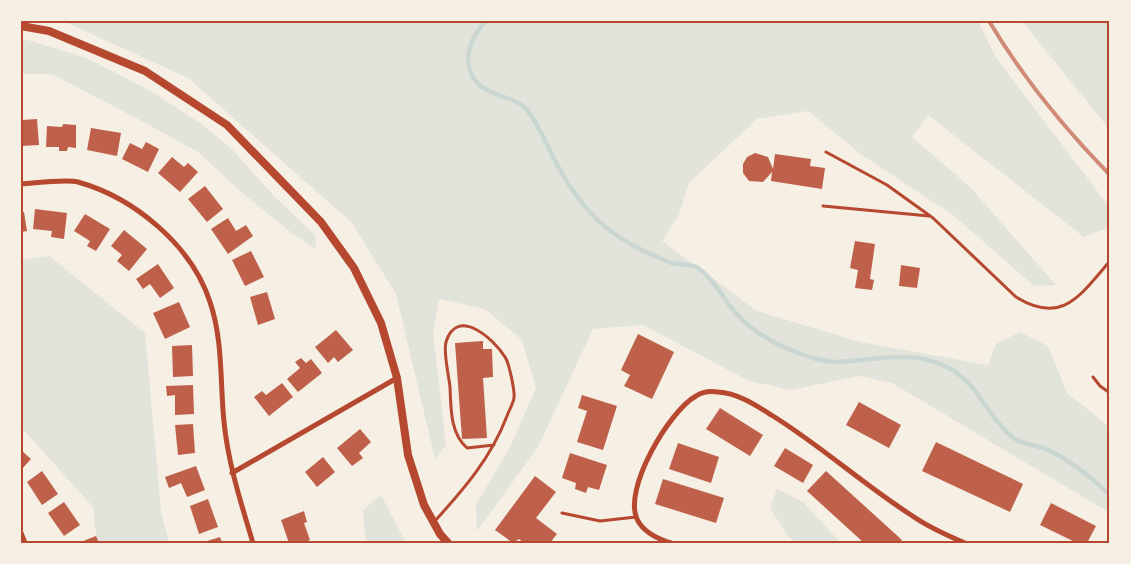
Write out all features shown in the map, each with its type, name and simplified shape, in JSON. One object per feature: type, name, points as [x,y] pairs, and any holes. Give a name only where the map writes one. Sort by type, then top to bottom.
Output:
[{"type":"street","points":[[21,26],[49,31],[145,71],[227,125],[321,222],[354,268],[381,323],[397,378],[408,456],[424,505],[448,543]]},
{"type":"street","points":[[21,184],[77,182],[122,202],[157,224],[188,256],[210,302],[218,341],[224,422],[232,473],[253,543]]},
{"type":"street","points":[[232,473],[397,378]]},
{"type":"street","points":[[671,543],[642,527],[636,518],[635,503],[638,484],[657,438],[670,420],[696,395],[720,392],[757,406],[811,440],[911,516],[965,543]]},
{"type":"street","points":[[21,533],[26,543]]},
{"type":"lane","points":[[826,152],[887,185],[930,216],[970,251],[1016,297],[1027,304],[1052,309],[1068,305],[1076,300],[1110,261]]},
{"type":"lane","points":[[823,206],[930,216]]},
{"type":"lane","points":[[434,522],[484,463],[494,445],[514,397],[507,359],[495,344],[469,325],[461,325],[453,330],[445,342],[453,420],[459,441],[467,448],[494,445]]},
{"type":"lane","points":[[1093,377],[1100,386],[1110,392]]},
{"type":"lane","points":[[562,513],[600,521],[636,518]]},
{"type":"shaded area","points":[[63,21],[978,21],[995,56],[1110,208],[1110,227],[1084,237],[928,115],[912,137],[970,187],[1056,285],[1034,286],[953,215],[862,155],[808,111],[757,119],[689,183],[679,215],[662,241],[757,311],[860,342],[988,365],[996,344],[1020,332],[1048,346],[1067,393],[1110,427],[1110,513],[892,383],[859,376],[791,390],[749,381],[643,325],[593,329],[538,447],[477,531],[476,505],[511,445],[536,388],[522,340],[485,309],[439,299],[433,332],[446,445],[435,459],[396,294],[352,223],[188,78]]},
{"type":"shaded area","points":[[1022,21],[1105,21],[1110,26],[1110,130]]},
{"type":"shaded area","points":[[21,38],[86,58],[149,90],[200,123],[230,147],[275,197],[315,235],[316,249],[293,234],[241,192],[198,152],[52,74],[21,74]]},
{"type":"shaded area","points":[[49,256],[145,333],[161,511],[169,543],[97,543],[93,507],[21,427],[21,260]]},
{"type":"shaded area","points":[[777,489],[803,502],[841,543],[796,543],[788,536],[770,508]]},
{"type":"shaded area","points":[[381,495],[406,543],[366,543],[363,510]]},
{"type":"building","points":[[37,119],[39,145],[21,146],[22,120]]},
{"type":"building","points":[[63,124],[76,125],[76,148],[68,147],[67,151],[59,151],[59,147],[46,147],[47,126],[62,127]]},
{"type":"building","points":[[91,128],[121,133],[117,156],[87,150]]},
{"type":"building","points":[[146,142],[159,149],[148,172],[122,159],[130,143],[142,149]]},
{"type":"building","points":[[755,153],[768,157],[773,169],[775,154],[811,159],[810,166],[825,168],[822,189],[771,181],[772,172],[763,182],[749,181],[743,173],[743,164],[747,157]]},
{"type":"building","points":[[172,157],[184,167],[188,163],[198,172],[180,192],[158,173]]},
{"type":"building","points":[[205,186],[223,209],[207,222],[188,199]]},
{"type":"building","points":[[35,209],[67,213],[64,239],[51,237],[52,231],[33,229]]},
{"type":"building","points":[[21,212],[24,212],[27,231],[21,232]]},
{"type":"building","points":[[85,214],[110,229],[96,251],[87,246],[90,241],[74,231]]},
{"type":"building","points":[[228,218],[236,231],[246,225],[253,236],[228,254],[211,229]]},
{"type":"building","points":[[124,230],[147,249],[129,271],[117,261],[122,255],[111,246]]},
{"type":"building","points":[[855,241],[875,244],[870,279],[874,280],[872,290],[855,288],[858,270],[850,268]]},
{"type":"building","points":[[251,251],[264,277],[245,286],[232,260]]},
{"type":"building","points":[[158,264],[174,288],[160,298],[150,284],[143,289],[136,279]]},
{"type":"building","points":[[901,265],[920,268],[917,288],[899,286]]},
{"type":"building","points":[[267,292],[275,319],[258,325],[250,297]]},
{"type":"building","points":[[179,302],[190,327],[165,339],[153,313]]},
{"type":"building","points":[[336,330],[353,350],[338,362],[334,357],[328,363],[315,347]]},
{"type":"building","points":[[638,334],[674,352],[652,399],[624,386],[630,375],[621,370]]},
{"type":"building","points":[[483,341],[483,349],[492,349],[493,377],[483,378],[487,438],[462,439],[455,343]]},
{"type":"building","points":[[192,345],[193,376],[173,377],[172,346]]},
{"type":"building","points":[[301,358],[306,363],[311,359],[322,373],[298,392],[287,379],[300,368],[295,362]]},
{"type":"building","points":[[282,383],[293,397],[269,416],[254,397],[262,391],[266,395]]},
{"type":"building","points":[[193,385],[194,414],[175,415],[175,395],[167,396],[166,386]]},
{"type":"building","points":[[582,395],[617,406],[603,450],[577,442],[587,411],[578,408]]},
{"type":"building","points":[[859,402],[901,425],[889,448],[846,425]]},
{"type":"building","points":[[720,408],[763,435],[750,456],[706,429]]},
{"type":"building","points":[[193,424],[195,453],[178,455],[175,425]]},
{"type":"building","points":[[360,429],[371,442],[359,453],[363,458],[352,466],[337,448]]},
{"type":"building","points":[[936,442],[1023,484],[1010,512],[922,471]]},
{"type":"building","points":[[678,443],[719,457],[711,483],[669,469]]},
{"type":"building","points":[[785,448],[813,465],[803,483],[774,466]]},
{"type":"building","points":[[21,450],[31,459],[21,470]]},
{"type":"building","points":[[570,453],[607,465],[599,490],[588,487],[586,493],[575,489],[576,483],[562,478]]},
{"type":"building","points":[[323,457],[335,472],[317,487],[305,472]]},
{"type":"building","points":[[196,466],[205,490],[187,497],[181,483],[169,488],[165,477]]},
{"type":"building","points":[[42,471],[58,494],[42,505],[27,482]]},
{"type":"building","points":[[826,471],[902,540],[899,543],[864,543],[807,491]]},
{"type":"building","points":[[535,476],[556,492],[536,518],[557,534],[550,543],[524,543],[519,539],[513,543],[495,530]]},
{"type":"building","points":[[663,479],[724,498],[716,523],[655,504]]},
{"type":"building","points":[[208,499],[218,527],[199,534],[190,506]]},
{"type":"building","points":[[64,502],[80,525],[64,536],[48,513]]},
{"type":"building","points":[[1051,503],[1096,526],[1087,543],[1077,543],[1040,525]]},
{"type":"building","points":[[304,511],[307,522],[304,523],[310,540],[302,543],[289,543],[281,520]]},
{"type":"building","points":[[96,536],[99,543],[78,543]]},
{"type":"building","points":[[220,537],[222,543],[204,543],[204,542]]},
{"type":"waterway","points":[[485,21],[470,46],[468,59],[471,73],[476,81],[490,92],[515,101],[528,111],[537,124],[570,186],[583,204],[607,228],[641,250],[673,263],[698,268],[709,278],[734,311],[746,323],[766,338],[788,349],[812,358],[832,362],[908,357],[936,362],[949,368],[968,382],[1010,435],[1023,443],[1046,449],[1063,458],[1088,475],[1110,495]]},
{"type":"railway","points":[[989,21],[1045,102],[1110,175]]}]
